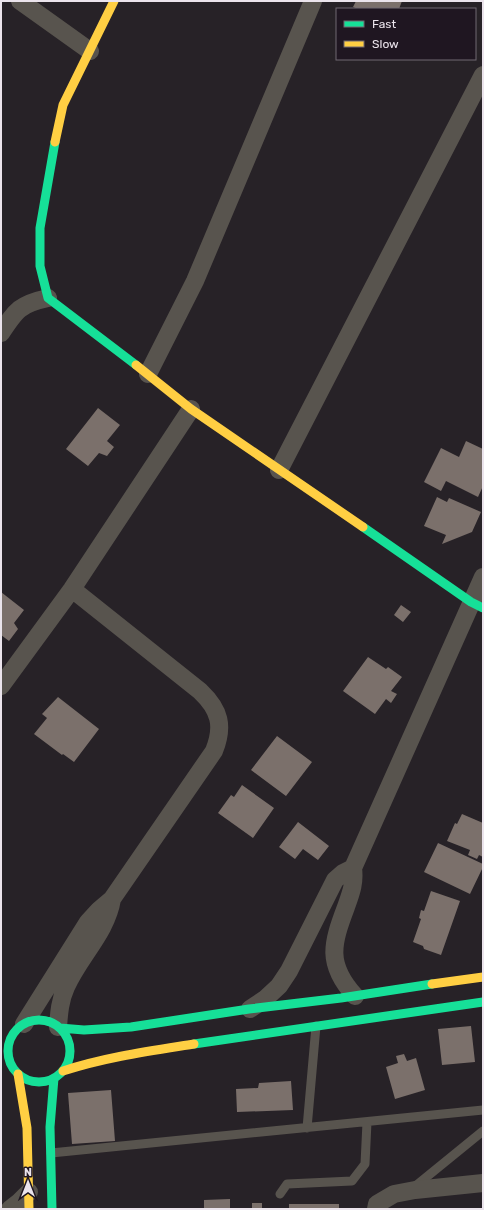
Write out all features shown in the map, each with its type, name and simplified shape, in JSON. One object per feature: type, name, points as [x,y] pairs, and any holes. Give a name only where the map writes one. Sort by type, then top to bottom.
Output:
[{"type":"street","points":[[20,1],[90,52]]},
{"type":"street","points":[[114,1],[63,105],[51,158],[40,228],[40,266],[48,298],[148,374],[191,409],[477,605]]},
{"type":"street","points":[[148,374],[195,280],[313,1]]},
{"type":"street","points":[[279,470],[483,75]]},
{"type":"street","points":[[1,333],[14,314],[30,302],[48,298]]},
{"type":"street","points":[[1,686],[72,589],[191,409]]},
{"type":"street","points":[[355,996],[346,986],[338,973],[334,945],[337,931],[353,889],[353,868],[477,605],[483,577]]},
{"type":"street","points":[[72,589],[210,700],[217,712],[220,725],[219,739],[214,751],[112,899],[88,922],[9,1041],[8,1052],[10,1064],[18,1074],[29,1080],[42,1082],[54,1078],[63,1071],[84,1064],[127,1054],[483,1002]]},
{"type":"street","points":[[250,1009],[265,999],[278,986],[289,971],[335,880],[343,873],[353,868]]},
{"type":"street","points":[[63,1071],[68,1060],[70,1049],[67,1037],[59,1027],[60,1007],[65,988],[105,922],[111,907],[112,899]]},
{"type":"street","points":[[1,1042],[19,1027],[35,1020],[48,1021],[59,1027],[82,1030],[125,1028],[483,977]]},
{"type":"street","points":[[6,1079],[18,1074]]},
{"type":"street","points":[[18,1074],[38,1195],[52,1209]]},
{"type":"street","points":[[38,1195],[50,1153],[50,1103],[54,1078]]},
{"type":"street","points":[[376,1209],[376,1204],[394,1194],[408,1191],[483,1183]]},
{"type":"street","points":[[10,1209],[19,1202],[38,1195]]},
{"type":"lane","points":[[307,1128],[316,1026]]},
{"type":"lane","points":[[50,1153],[483,1110]]},
{"type":"lane","points":[[280,1194],[287,1184],[352,1181],[365,1164],[367,1122]]},
{"type":"lane","points":[[408,1191],[483,1131]]},
{"type":"building","points":[[356,1],[402,1],[399,8],[353,7]]},
{"type":"building","points":[[98,408],[120,425],[107,441],[114,447],[107,456],[99,453],[88,466],[66,449]]},
{"type":"building","points":[[466,441],[483,449],[483,486],[478,497],[446,481],[441,491],[424,482],[441,448],[459,457]]},
{"type":"building","points":[[437,497],[447,502],[449,498],[481,512],[472,532],[442,544],[446,535],[424,526]]},
{"type":"building","points":[[1,592],[24,610],[14,623],[18,629],[9,641],[1,635]]},
{"type":"building","points":[[401,605],[411,612],[403,622],[394,615]]},
{"type":"building","points":[[368,657],[386,669],[388,667],[402,677],[391,691],[397,694],[391,703],[386,699],[375,714],[343,691]]},
{"type":"building","points":[[58,697],[99,729],[74,762],[34,734],[47,718],[42,714]]},
{"type":"building","points":[[277,736],[312,762],[286,796],[251,770]]},
{"type":"building","points":[[242,785],[274,808],[253,838],[218,813],[231,795],[234,797]]},
{"type":"building","points":[[462,814],[483,823],[483,857],[479,855],[477,859],[468,855],[470,850],[447,841],[455,823],[457,824]]},
{"type":"building","points":[[298,822],[329,846],[318,860],[303,849],[295,859],[279,847]]},
{"type":"building","points":[[438,843],[483,864],[470,894],[424,872]]},
{"type":"building","points":[[431,891],[460,901],[441,955],[424,949],[423,946],[413,942],[421,919],[419,918],[421,910],[424,911]]},
{"type":"building","points":[[471,1026],[475,1062],[442,1065],[438,1029]]},
{"type":"building","points":[[404,1054],[407,1061],[416,1058],[425,1090],[395,1099],[386,1067],[398,1063],[396,1056]]},
{"type":"building","points":[[291,1081],[293,1110],[237,1112],[236,1089],[258,1088],[259,1083]]},
{"type":"building","points":[[111,1090],[115,1141],[72,1144],[68,1093]]},
{"type":"building","points":[[230,1199],[230,1209],[204,1209],[204,1200]]},
{"type":"building","points":[[252,1203],[262,1203],[262,1209],[252,1209]]},
{"type":"building","points":[[289,1204],[339,1204],[339,1209],[289,1209]]},
{"type":"traffic: fast","points":[[55,142],[40,228],[40,266],[48,298],[136,365]]},
{"type":"traffic: fast","points":[[363,527],[471,602],[483,608]]},
{"type":"traffic: fast","points":[[60,1028],[84,1030],[131,1027],[432,984]]},
{"type":"traffic: fast","points":[[194,1044],[483,1002]]},
{"type":"traffic: fast","points":[[39,1020],[56,1025],[61,1029],[65,1034],[70,1051],[65,1068],[61,1073],[56,1077],[39,1082],[22,1077],[17,1073],[13,1068],[8,1051],[13,1034],[17,1029],[22,1025],[39,1020]]},
{"type":"traffic: fast","points":[[52,1209],[50,1127],[54,1078]]},
{"type":"traffic: slow","points":[[55,142],[63,105],[114,1]]},
{"type":"traffic: slow","points":[[136,365],[191,409],[363,527]]},
{"type":"traffic: slow","points":[[432,984],[483,977]]},
{"type":"traffic: slow","points":[[63,1071],[112,1058],[194,1044]]},
{"type":"traffic: slow","points":[[18,1074],[27,1128],[29,1209]]}]
